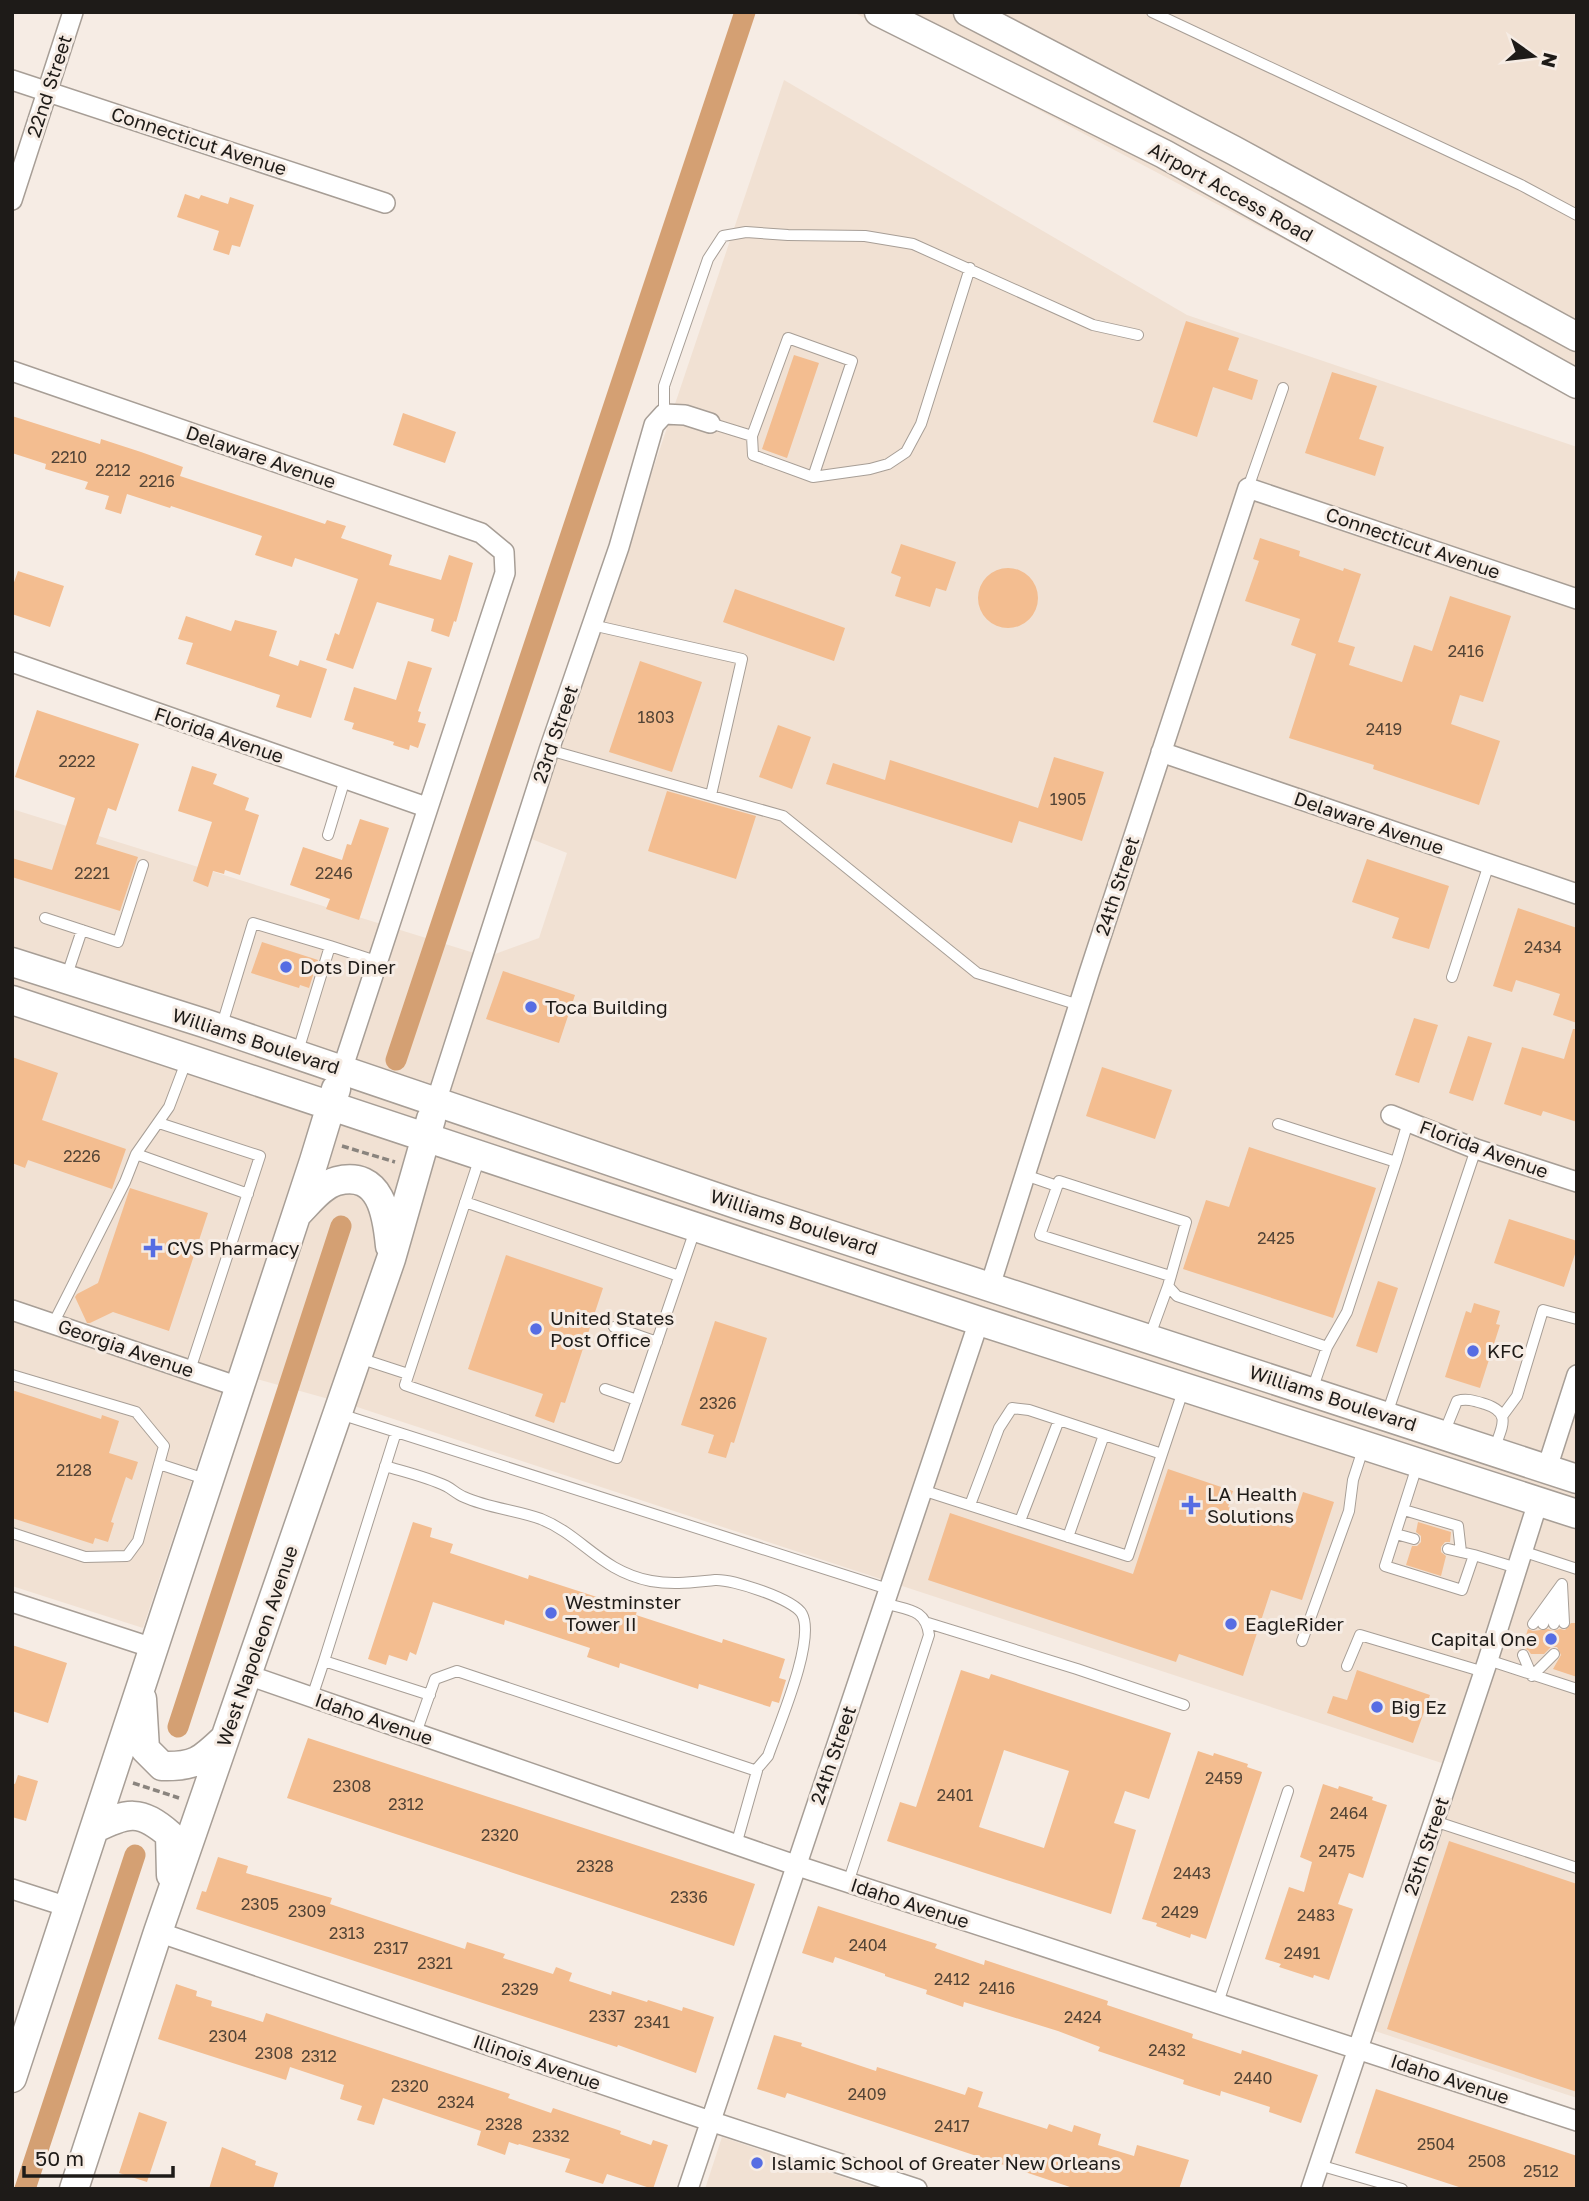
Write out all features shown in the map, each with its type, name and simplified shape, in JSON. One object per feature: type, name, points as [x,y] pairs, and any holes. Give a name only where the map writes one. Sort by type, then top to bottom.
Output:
[{"type":"main road","name":"Airport Access Road","points":[[879,12],[1164,154],[1577,384]]},
{"type":"main road","name":"Airport Access Road","points":[[968,12],[1233,150],[1577,337]]},
{"type":"main road","name":"Williams Boulevard","points":[[12,962],[220,1029],[742,1206],[1577,1479]]},
{"type":"main road","name":"Williams Boulevard","points":[[12,1000],[896,1294],[1577,1514]]},
{"type":"main road","points":[[12,2078],[342,1070]]},
{"type":"main road","name":"West Napoleon Avenue","points":[[74,2189],[159,1932],[391,1259],[436,1102]]},
{"type":"main road","points":[[295,1215],[321,1190],[336,1181],[366,1184],[379,1195],[385,1210],[391,1259]]},
{"type":"main road","points":[[896,1294],[934,1287],[970,1294],[990,1286]]},
{"type":"main road","points":[[979,1321],[994,1311],[1013,1308],[1070,1325],[1091,1320]]},
{"type":"main road","points":[[1538,1502],[1550,1491],[1563,1490],[1577,1494]]},
{"type":"main road","points":[[142,1683],[145,1749],[162,1766],[184,1767],[203,1760],[226,1737]]},
{"type":"main road","points":[[94,1829],[119,1817],[141,1816],[154,1821],[170,1835],[172,1895]]},
{"type":"street","name":"22nd Street","points":[[12,200],[73,12]]},
{"type":"street","name":"Connecticut Avenue","points":[[12,80],[385,203]]},
{"type":"street","name":"Delaware Avenue","points":[[12,371],[481,533],[503,552],[505,573],[426,807]]},
{"type":"street","points":[[664,414],[685,415],[710,424]]},
{"type":"street","name":"23rd Street","points":[[436,1102],[619,547],[654,425],[664,414]]},
{"type":"street","name":"Connecticut Avenue","points":[[1248,488],[1577,598]]},
{"type":"street","name":"24th Street","points":[[990,1286],[1248,488]]},
{"type":"street","name":"Florida Avenue","points":[[12,662],[426,807]]},
{"type":"street","name":"Delaware Avenue","points":[[1161,752],[1577,894]]},
{"type":"street","points":[[342,1070],[426,807]]},
{"type":"street","name":"Florida Avenue","points":[[1400,1119],[1476,1149],[1577,1182]]},
{"type":"street","name":"Georgia Avenue","points":[[12,1310],[239,1387]]},
{"type":"street","name":"24th Street","points":[[688,2189],[979,1321]]},
{"type":"street","points":[[1547,1468],[1577,1374]]},
{"type":"street","name":"25th Street","points":[[1311,2189],[1538,1502]]},
{"type":"street","points":[[12,1602],[153,1648]]},
{"type":"street","name":"Idaho Avenue","points":[[248,1675],[796,1866],[1577,2121]]},
{"type":"street","points":[[12,1889],[68,1907]]},
{"type":"street","name":"Illinois Avenue","points":[[159,1932],[917,2189]]},
{"type":"lane","points":[[1152,12],[1521,185],[1577,215]]},
{"type":"lane","points":[[664,414],[664,386],[708,259],[723,236],[746,232],[865,236],[913,244],[1093,325],[1138,335]]},
{"type":"lane","points":[[813,477],[852,361],[788,338],[752,436],[753,455],[813,477],[888,464],[906,452],[921,424],[970,268]]},
{"type":"lane","points":[[1248,488],[1283,388]]},
{"type":"lane","points":[[710,424],[752,436]]},
{"type":"lane","points":[[592,625],[742,659],[711,795]]},
{"type":"lane","points":[[550,750],[783,816],[976,973],[1079,1005]]},
{"type":"lane","points":[[327,835],[345,779]]},
{"type":"lane","points":[[1452,977],[1489,864]]},
{"type":"lane","points":[[45,918],[118,942],[143,865]]},
{"type":"lane","points":[[220,1029],[253,923],[376,961]]},
{"type":"lane","points":[[66,979],[82,930]]},
{"type":"lane","points":[[296,1055],[330,946]]},
{"type":"lane","points":[[53,1324],[125,1182],[136,1154],[159,1123],[176,1093],[187,1058]]},
{"type":"lane","points":[[1312,1391],[1327,1348],[1348,1312],[1396,1162],[1400,1119]]},
{"type":"lane","points":[[159,1123],[260,1156],[190,1370]]},
{"type":"lane","points":[[1278,1124],[1396,1162]]},
{"type":"lane","points":[[1387,1415],[1476,1149]]},
{"type":"lane","points":[[136,1154],[248,1194]]},
{"type":"lane","points":[[480,1156],[405,1385],[617,1458],[696,1228]]},
{"type":"lane","points":[[1025,1175],[1057,1186]]},
{"type":"lane","points":[[1148,1339],[1169,1281],[1186,1222],[1059,1181],[1041,1235],[1169,1281],[1177,1296],[1327,1348]]},
{"type":"lane","points":[[465,1202],[679,1276]]},
{"type":"lane","points":[[1494,1450],[1503,1415],[1517,1396],[1543,1310],[1577,1319]]},
{"type":"lane","points":[[614,1326],[657,1342]]},
{"type":"lane","points":[[356,1357],[408,1374]]},
{"type":"lane","points":[[12,1375],[136,1412],[164,1447],[138,1541],[127,1556],[85,1557],[12,1533]]},
{"type":"lane","points":[[922,1490],[1128,1556],[1184,1387]]},
{"type":"lane","points":[[605,1389],[637,1400]]},
{"type":"lane","points":[[1444,1434],[1457,1401],[1465,1398],[1497,1408],[1503,1415]]},
{"type":"lane","points":[[970,1505],[999,1427],[1012,1408],[1029,1409],[1162,1454]]},
{"type":"lane","points":[[336,1413],[886,1596],[920,1614],[928,1623],[1184,1705]]},
{"type":"lane","points":[[1020,1521],[1059,1420]]},
{"type":"lane","points":[[312,1697],[396,1432]]},
{"type":"lane","points":[[1068,1537],[1104,1435]]},
{"type":"lane","points":[[1302,1641],[1349,1511],[1353,1480],[1365,1446]]},
{"type":"lane","points":[[1418,1463],[1385,1566],[1462,1590],[1474,1555]]},
{"type":"lane","points":[[159,1464],[208,1480]]},
{"type":"lane","points":[[385,1466],[445,1486],[464,1497],[540,1519],[555,1526],[613,1568],[636,1578],[685,1584],[728,1581],[797,1607],[807,1626],[805,1647],[768,1756],[757,1770],[736,1845]]},
{"type":"lane","points":[[1404,1510],[1458,1526],[1461,1552]]},
{"type":"lane","points":[[1396,1534],[1414,1539]]},
{"type":"lane","points":[[1448,1549],[1572,1568],[1562,1584],[1548,1624],[1562,1584]]},
{"type":"lane","points":[[848,1883],[929,1635],[928,1623]]},
{"type":"lane","points":[[1347,1666],[1360,1635],[1577,1689]]},
{"type":"lane","points":[[1527,1654],[1532,1676]]},
{"type":"lane","points":[[1532,1676],[1548,1654]]},
{"type":"lane","points":[[324,1661],[430,1695]]},
{"type":"lane","points":[[416,1733],[435,1679],[457,1671],[757,1770]]},
{"type":"lane","points":[[1218,2003],[1288,1791]]},
{"type":"lane","points":[[1434,1821],[1577,1868]]},
{"type":"lane","points":[[1319,2165],[1402,2189]]},
{"type":"path","points":[[335,1144],[404,1164]]},
{"type":"shaded area","points":[[853,12],[1577,12],[1577,398],[1465,335]]},
{"type":"shaded area","points":[[784,80],[1187,315],[1577,447],[1577,2098],[1375,2031],[1463,1770],[354,1406],[228,1371],[143,1628],[12,1586],[12,809],[487,957],[539,938],[567,853],[529,838]]},
{"type":"shaded area","name":"Islamic School of Greater New Orleans","points":[[722,2137],[879,2189],[705,2189]]},
{"type":"building","points":[[185,194],[199,199],[201,195],[228,204],[230,197],[254,205],[240,247],[232,245],[229,255],[213,250],[219,231],[177,217]]},
{"type":"building","points":[[1186,321],[1239,338],[1228,370],[1258,380],[1252,400],[1213,387],[1197,437],[1153,422]]},
{"type":"building","points":[[794,355],[819,363],[787,458],[762,449]]},
{"type":"building","points":[[1332,372],[1377,386],[1359,439],[1384,447],[1375,476],[1305,453]]},
{"type":"building","points":[[403,413],[456,432],[445,463],[393,445]]},
{"type":"building","points":[[12,416],[100,444],[101,439],[141,452],[183,467],[180,476],[325,524],[327,520],[346,526],[341,538],[392,555],[389,565],[441,580],[449,555],[473,563],[449,637],[431,631],[434,619],[377,602],[353,669],[326,660],[335,633],[339,635],[358,579],[295,558],[292,567],[255,555],[262,536],[171,506],[170,508],[127,494],[121,514],[105,509],[109,496],[85,489],[88,482],[45,469],[46,464],[12,453]]},
{"type":"building","points":[[1260,538],[1300,551],[1299,556],[1343,571],[1344,568],[1361,574],[1338,642],[1355,647],[1349,665],[1402,682],[1414,645],[1432,651],[1450,596],[1511,616],[1483,702],[1460,695],[1451,724],[1500,741],[1479,805],[1373,769],[1374,765],[1289,738],[1316,654],[1291,645],[1300,619],[1245,601],[1259,561],[1253,559]]},
{"type":"building","points":[[901,544],[956,562],[946,591],[936,588],[930,607],[895,596],[901,577],[891,573]]},
{"type":"building","points":[[1008,568],[1025,573],[1033,581],[1038,598],[1033,615],[1025,623],[1008,628],[991,623],[983,615],[978,598],[983,581],[991,573]]},
{"type":"building","points":[[18,571],[64,586],[50,627],[12,614],[12,588]]},
{"type":"building","points":[[735,589],[845,628],[834,661],[723,622]]},
{"type":"building","points":[[186,616],[231,631],[235,620],[277,631],[269,656],[298,666],[300,660],[327,669],[311,718],[276,707],[280,695],[186,664],[193,643],[178,639]]},
{"type":"building","points":[[408,661],[432,668],[418,711],[421,712],[418,722],[426,724],[418,748],[410,745],[409,750],[393,745],[394,742],[352,729],[354,723],[344,720],[354,687],[396,700]]},
{"type":"building","points":[[640,661],[702,682],[672,772],[609,752]]},
{"type":"building","points":[[37,710],[139,744],[116,811],[108,808],[96,844],[138,857],[120,911],[12,877],[12,858],[52,870],[75,798],[15,777]]},
{"type":"building","points":[[778,725],[811,737],[792,789],[759,777]]},
{"type":"building","points":[[1054,757],[1104,772],[1082,841],[1019,821],[1012,843],[826,784],[833,763],[885,780],[890,760],[1038,808]]},
{"type":"building","points":[[192,766],[217,774],[213,784],[249,798],[245,810],[259,815],[240,875],[225,870],[224,874],[213,871],[208,887],[193,881],[212,822],[178,811]]},
{"type":"building","points":[[667,791],[756,816],[736,879],[648,851]]},
{"type":"building","points":[[360,819],[389,828],[359,920],[326,909],[330,899],[290,885],[303,847],[342,860],[347,844],[351,845]]},
{"type":"building","points":[[1367,859],[1449,886],[1429,949],[1392,938],[1399,918],[1352,902]]},
{"type":"building","points":[[1518,908],[1577,928],[1577,1023],[1553,1015],[1560,994],[1516,980],[1512,992],[1493,986]]},
{"type":"building","name":"Dots Diner","points":[[262,942],[318,960],[309,988],[300,985],[299,988],[251,973]]},
{"type":"building","name":"Toca Building","points":[[503,971],[575,995],[559,1043],[486,1019]]},
{"type":"building","points":[[1414,1018],[1438,1025],[1419,1083],[1395,1075]]},
{"type":"building","points":[[1573,1029],[1577,1029],[1577,1122],[1543,1111],[1541,1116],[1504,1104],[1522,1047],[1564,1059]]},
{"type":"building","points":[[1468,1036],[1492,1043],[1473,1101],[1449,1093]]},
{"type":"building","points":[[12,1057],[58,1073],[42,1120],[126,1149],[112,1189],[28,1160],[25,1168],[12,1163]]},
{"type":"building","points":[[1102,1067],[1172,1090],[1155,1139],[1086,1116]]},
{"type":"building","points":[[1249,1147],[1376,1188],[1333,1318],[1183,1269],[1206,1200],[1229,1207]]},
{"type":"building","name":"CVS Pharmacy","points":[[130,1188],[208,1213],[169,1331],[113,1312],[87,1323],[75,1297],[98,1283]]},
{"type":"building","points":[[1509,1219],[1577,1241],[1564,1287],[1494,1263]]},
{"type":"building","name":"United States Post Office","points":[[506,1255],[603,1288],[565,1403],[561,1402],[554,1423],[535,1416],[543,1394],[468,1369]]},
{"type":"building","points":[[1378,1281],[1398,1288],[1377,1353],[1356,1346]]},
{"type":"building","name":"KFC","points":[[1474,1303],[1500,1311],[1496,1324],[1500,1325],[1480,1388],[1445,1377],[1466,1311],[1471,1313]]},
{"type":"building","points":[[715,1321],[767,1338],[734,1443],[731,1442],[726,1458],[708,1453],[714,1435],[681,1425]]},
{"type":"building","points":[[12,1390],[101,1419],[102,1415],[119,1421],[109,1453],[138,1462],[132,1480],[126,1477],[111,1522],[114,1523],[108,1542],[95,1538],[93,1544],[12,1518]]},
{"type":"building","points":[[1168,1469],[1233,1491],[1228,1507],[1291,1528],[1303,1492],[1334,1502],[1302,1600],[1271,1590],[1243,1676],[1179,1654],[1176,1662],[928,1580],[950,1513],[1133,1574]]},
{"type":"building","name":"Westminster Tower II","points":[[413,1522],[432,1528],[430,1537],[453,1544],[450,1553],[528,1579],[529,1575],[637,1610],[636,1615],[722,1643],[723,1639],[785,1659],[779,1678],[786,1680],[779,1703],[772,1701],[770,1707],[699,1684],[698,1689],[620,1663],[619,1668],[587,1657],[590,1648],[505,1620],[504,1625],[433,1602],[416,1655],[410,1652],[407,1661],[389,1655],[386,1665],[368,1659]]},
{"type":"building","points":[[1418,1522],[1451,1532],[1450,1542],[1445,1542],[1441,1547],[1441,1552],[1446,1556],[1441,1576],[1406,1565],[1412,1546],[1421,1542],[1421,1536],[1416,1532]]},
{"type":"building","name":"Capital One","points":[[1571,1623],[1577,1623],[1577,1677],[1553,1669],[1561,1655],[1557,1647],[1551,1647],[1544,1654],[1531,1654],[1522,1648],[1528,1629],[1565,1630]]},
{"type":"building","points":[[12,1645],[67,1663],[48,1723],[12,1711]]},
{"type":"building","points":[[961,1670],[989,1679],[991,1674],[1171,1733],[1149,1799],[1125,1791],[1114,1823],[1136,1830],[1111,1914],[887,1841],[900,1802],[916,1807]],"holes":[[[1004,1750],[1069,1771],[1044,1848],[979,1827]]]},
{"type":"building","name":"Big Ez","points":[[1357,1670],[1430,1695],[1413,1743],[1327,1713],[1333,1696],[1347,1700]]},
{"type":"building","points":[[308,1738],[755,1884],[734,1946],[287,1798]]},
{"type":"building","points":[[1198,1751],[1248,1764],[1247,1767],[1262,1772],[1206,1939],[1191,1934],[1190,1938],[1142,1919]]},
{"type":"building","points":[[18,1775],[38,1781],[26,1821],[12,1817],[12,1783],[15,1784]]},
{"type":"building","points":[[1323,1784],[1373,1797],[1372,1800],[1387,1805],[1363,1878],[1349,1873],[1338,1904],[1353,1909],[1329,1980],[1279,1967],[1281,1964],[1265,1959],[1289,1887],[1304,1892],[1312,1862],[1300,1857]]},
{"type":"building","points":[[1449,1841],[1577,1884],[1577,2092],[1387,2029]]},
{"type":"building","points":[[218,1857],[248,1866],[246,1873],[332,1898],[330,1904],[465,1949],[467,1942],[505,1954],[503,1958],[553,1974],[556,1967],[572,1973],[569,1981],[611,1995],[612,1991],[714,2017],[696,2073],[618,2045],[617,2047],[196,1909],[202,1891],[206,1892]]},
{"type":"building","points":[[818,1906],[937,1944],[935,1948],[984,1965],[985,1960],[1108,2001],[1107,2005],[1193,2034],[1192,2038],[1241,2054],[1242,2050],[1318,2075],[1301,2123],[1269,2112],[1270,2107],[1221,2091],[1220,2096],[1183,2084],[1184,2080],[1098,2051],[1100,2047],[1058,2031],[964,2002],[963,2007],[926,1994],[927,1990],[835,1957],[833,1963],[802,1953]]},
{"type":"building","points":[[176,1984],[197,1991],[196,1996],[212,2001],[211,2006],[263,2022],[266,2013],[510,2094],[508,2098],[551,2113],[553,2108],[621,2131],[620,2134],[651,2145],[653,2140],[668,2145],[653,2189],[607,2174],[603,2184],[565,2172],[570,2159],[519,2144],[509,2142],[505,2155],[477,2145],[481,2131],[383,2098],[374,2125],[357,2120],[362,2106],[340,2099],[344,2085],[290,2067],[286,2080],[158,2039]]},
{"type":"building","points":[[774,2035],[876,2071],[877,2067],[965,2095],[968,2087],[983,2092],[978,2107],[1047,2129],[1049,2124],[1072,2132],[1074,2125],[1101,2134],[1098,2145],[1134,2156],[1137,2145],[1189,2160],[1179,2189],[1076,2189],[787,2093],[785,2098],[757,2089]]},
{"type":"building","points":[[1376,2089],[1577,2156],[1577,2189],[1465,2189],[1355,2153]]},
{"type":"building","points":[[139,2112],[167,2122],[147,2182],[119,2173]]},
{"type":"building","points":[[222,2147],[256,2161],[255,2165],[278,2173],[273,2189],[209,2189]]},
{"type":"waterway","points":[[396,1060],[745,12]]},
{"type":"waterway","points":[[178,1727],[341,1226]]},
{"type":"waterway","points":[[25,2189],[135,1855]]},
{"type":"place","name":"Dots Diner","points":[[286,967]]},
{"type":"place","name":"Toca Building","points":[[531,1007]]},
{"type":"place","name":"CVS Pharmacy","points":[[153,1248]]},
{"type":"place","name":"United States Post Office","points":[[536,1329]]},
{"type":"place","name":"KFC","points":[[1473,1351]]},
{"type":"place","name":"LA Health Solutions","points":[[1191,1505]]},
{"type":"place","name":"Westminster Tower II","points":[[551,1613]]},
{"type":"place","name":"EagleRider","points":[[1231,1624]]},
{"type":"place","name":"Capital One","points":[[1551,1639]]},
{"type":"place","name":"Big Ez","points":[[1377,1707]]},
{"type":"place","name":"Islamic School of Greater New Orleans","points":[[757,2163]]}]
